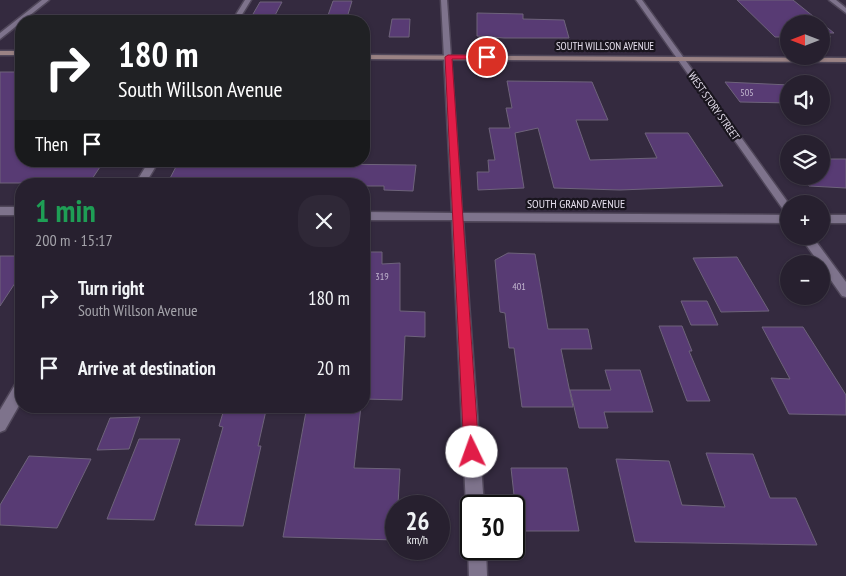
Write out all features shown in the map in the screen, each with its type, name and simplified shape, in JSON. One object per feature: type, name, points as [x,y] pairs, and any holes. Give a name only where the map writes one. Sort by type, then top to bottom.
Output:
[{"type":"main road","points":[[0,53],[15,53]]},
{"type":"main road","name":"SOUTH WILLSON AVENUE","points":[[370,56],[846,60]]},
{"type":"street","points":[[27,15],[46,0]]},
{"type":"street","points":[[239,15],[248,0]]},
{"type":"street","points":[[444,0],[473,495]]},
{"type":"street","name":"WEST STORY STREET","points":[[639,0],[780,199]]},
{"type":"street","points":[[832,0],[846,11]]},
{"type":"street","points":[[0,37],[15,25]]},
{"type":"street","points":[[144,178],[150,167]]},
{"type":"street","points":[[0,211],[15,211]]},
{"type":"street","name":"SOUTH GRAND AVENUE","points":[[370,216],[780,219]]},
{"type":"street","points":[[830,219],[846,219]]},
{"type":"street","points":[[812,245],[846,292]]},
{"type":"street","points":[[0,425],[15,399]]},
{"type":"street","points":[[477,560],[478,576]]},
{"type":"building","points":[[737,0],[793,0],[812,15],[780,15],[780,37],[775,37]]},
{"type":"building","points":[[333,1],[352,1],[348,15],[328,15]]},
{"type":"building","points":[[260,2],[282,2],[275,15],[252,15]]},
{"type":"building","points":[[477,13],[523,14],[523,19],[564,20],[569,38],[477,36]]},
{"type":"building","points":[[392,19],[410,19],[409,37],[389,37]]},
{"type":"building","points":[[0,72],[15,72],[15,167],[100,167],[93,178],[15,178],[15,183],[0,183]]},
{"type":"building","points":[[507,81],[592,82],[608,120],[576,120],[590,160],[657,158],[645,133],[688,133],[723,186],[620,190],[554,188],[538,128],[515,133],[524,188],[478,190],[477,172],[489,172],[488,160],[495,160],[489,128],[510,128],[506,108],[512,108]]},
{"type":"building","points":[[725,82],[780,85],[780,103],[740,102]]},
{"type":"building","points":[[830,159],[846,159],[846,188],[809,186],[830,185]]},
{"type":"building","points":[[370,164],[416,165],[413,191],[384,190],[384,186],[370,186],[370,178],[170,178],[176,167],[370,167]]},
{"type":"building","points":[[370,252],[382,252],[382,264],[400,263],[400,311],[425,312],[425,337],[405,336],[402,400],[370,399]]},
{"type":"building","points":[[508,253],[535,254],[548,329],[588,329],[592,349],[561,349],[573,407],[522,407],[514,348],[509,348],[505,313],[500,312],[495,260]]},
{"type":"building","points":[[0,256],[15,256],[15,283],[0,306]]},
{"type":"building","points":[[737,257],[769,311],[721,312],[693,258]]},
{"type":"building","points":[[681,301],[707,301],[718,325],[691,325]]},
{"type":"building","points":[[659,326],[682,326],[692,351],[689,351],[710,401],[687,401]]},
{"type":"building","points":[[762,327],[803,327],[846,395],[846,415],[789,414],[771,378],[790,379]]},
{"type":"building","points":[[605,370],[640,370],[653,412],[604,412],[608,428],[579,428],[570,390],[611,390]]},
{"type":"building","points":[[223,413],[265,413],[258,446],[261,446],[243,526],[195,525],[223,427],[219,426]]},
{"type":"building","points":[[306,413],[360,413],[354,468],[400,469],[399,495],[385,495],[385,540],[283,537]]},
{"type":"building","points":[[140,417],[129,449],[97,450],[110,418]]},
{"type":"building","points":[[139,439],[180,439],[154,520],[107,519]]},
{"type":"building","points":[[706,453],[753,454],[770,498],[796,498],[817,545],[635,542],[616,459],[669,461],[682,505],[725,507]]},
{"type":"building","points":[[29,456],[91,459],[57,528],[0,525],[0,505]]},
{"type":"building","points":[[511,468],[567,468],[579,531],[525,531],[525,495],[514,495]]},
{"type":"route","points":[[472,452],[448,57],[487,57]]}]
